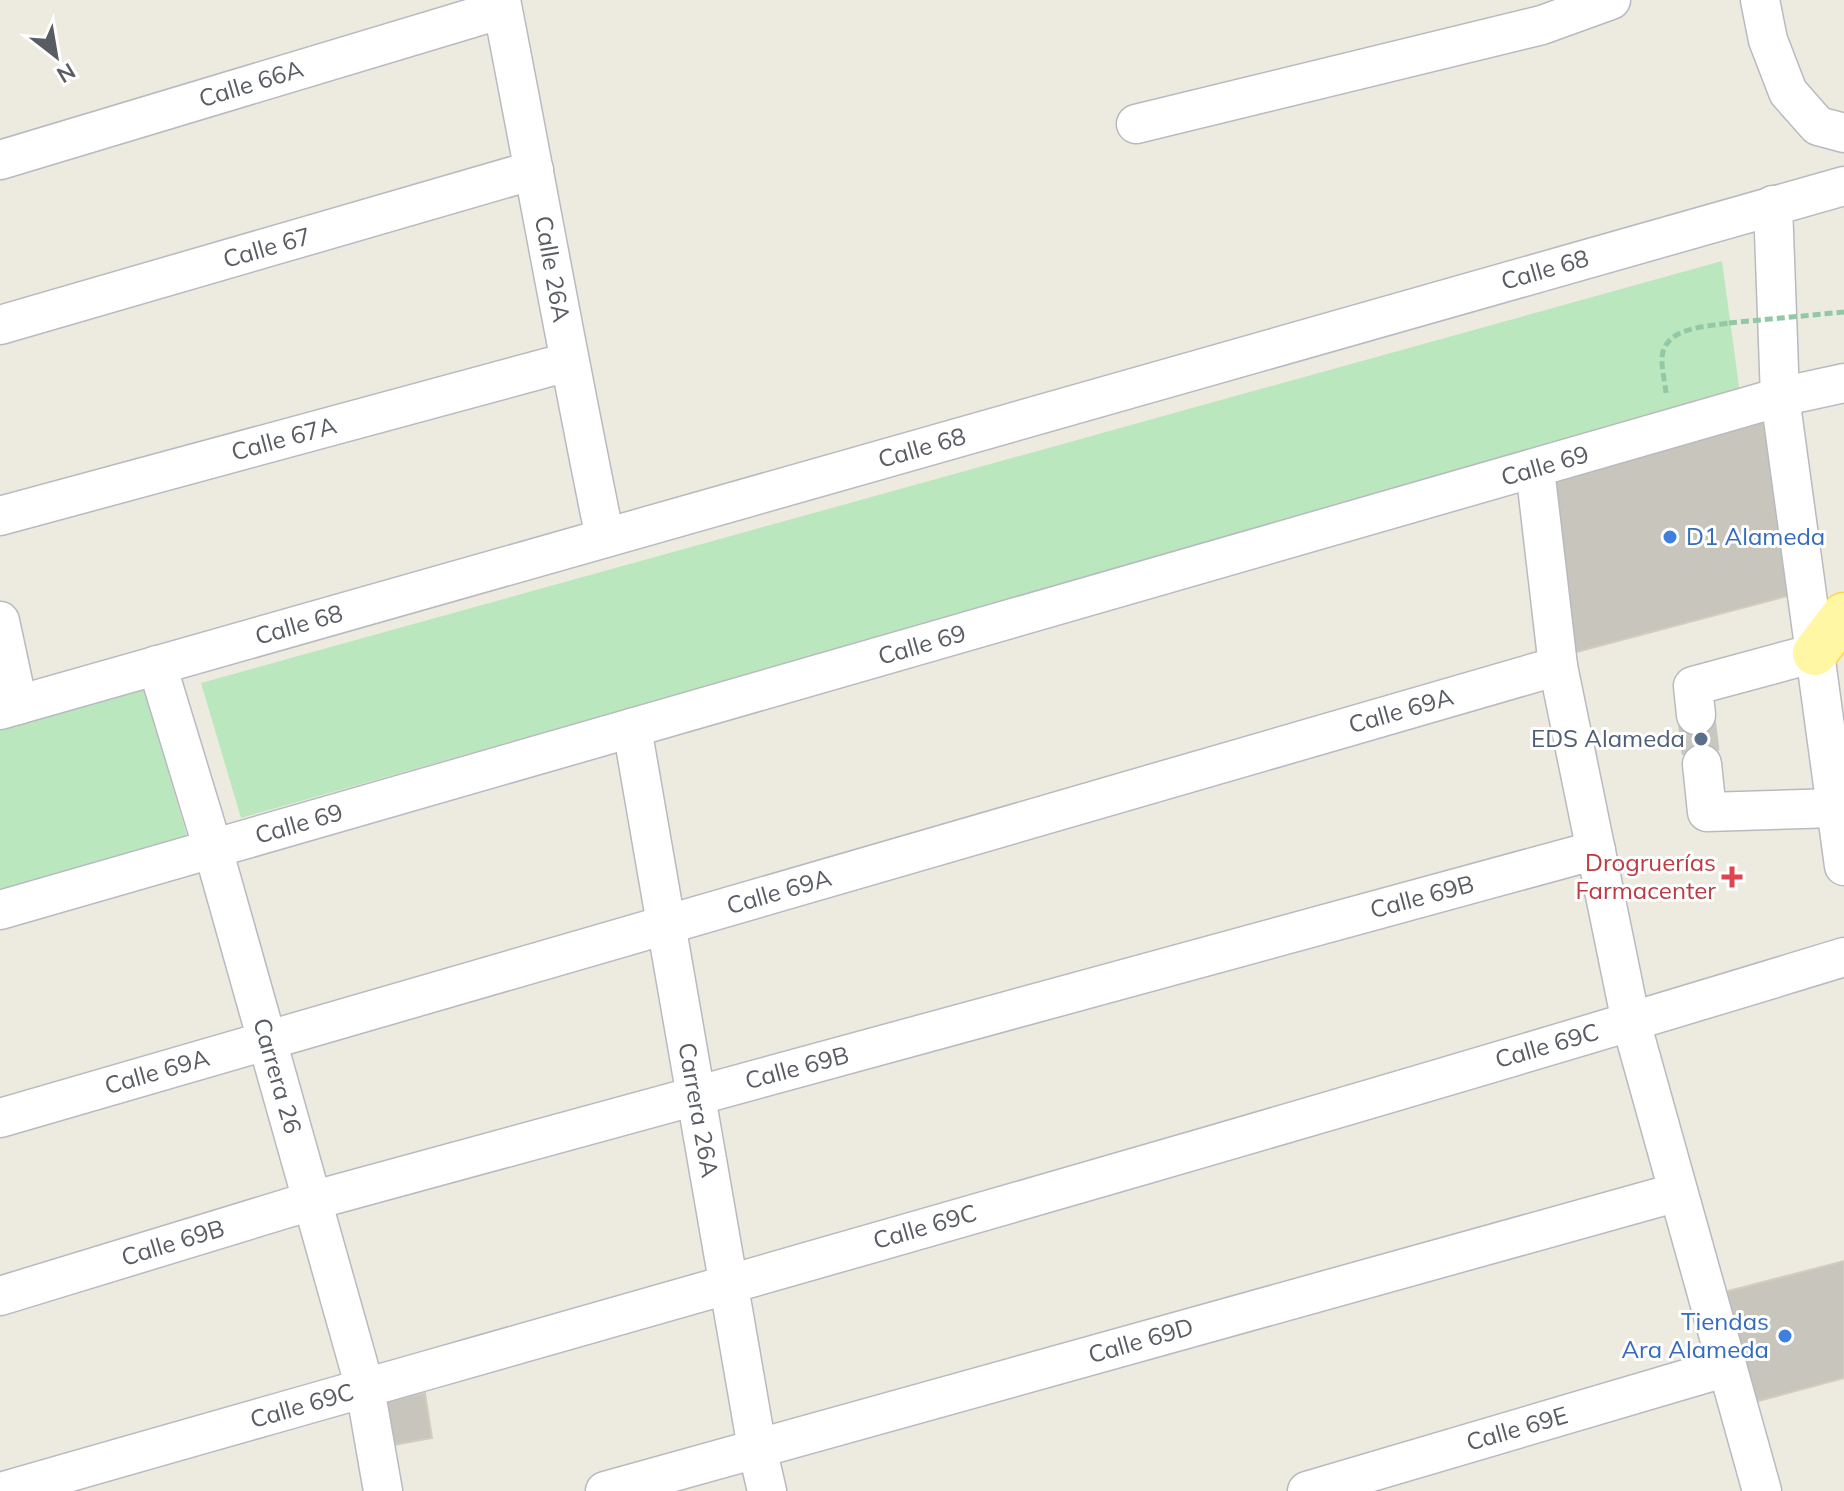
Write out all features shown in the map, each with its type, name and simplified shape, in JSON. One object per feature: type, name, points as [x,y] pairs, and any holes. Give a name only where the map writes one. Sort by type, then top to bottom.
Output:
[{"type":"main road","points":[[1815,653],[1844,615]]},
{"type":"street","points":[[1136,124],[1542,25],[1611,0]]},
{"type":"street","points":[[1760,0],[1768,40],[1788,92],[1818,126],[1844,133]]},
{"type":"street","name":"Calle 66A","points":[[0,160],[502,5]]},
{"type":"street","name":"Calle 26A","points":[[502,5],[568,362],[605,538]]},
{"type":"street","name":"Calle 67","points":[[0,325],[534,170]]},
{"type":"street","name":"Calle 68","points":[[9,707],[1844,186]]},
{"type":"street","points":[[1773,205],[1780,397],[1844,866]]},
{"type":"street","name":"Calle 67A","points":[[0,516],[568,362]]},
{"type":"street","name":"Calle 69","points":[[0,910],[1780,397],[1844,383]]},
{"type":"street","points":[[1535,469],[1558,666],[1631,1022],[1762,1491]]},
{"type":"street","points":[[0,621],[9,707]]},
{"type":"street","points":[[1696,715],[1693,686],[1815,653]]},
{"type":"street","name":"Carrera 26","points":[[157,665],[213,849],[365,1388],[383,1491]]},
{"type":"street","name":"Calle 69A","points":[[0,1118],[1558,666]]},
{"type":"street","name":"Carrera 26A","points":[[632,728],[767,1491]]},
{"type":"street","points":[[1702,764],[1707,812],[1836,808]]},
{"type":"street","name":"Calle 69B","points":[[0,1296],[311,1201],[1596,850]]},
{"type":"street","name":"Calle 69C","points":[[4,1491],[729,1284],[1631,1022],[1844,957]]},
{"type":"street","name":"Calle 69D","points":[[605,1491],[1678,1192]]},
{"type":"street","name":"Calle 69E","points":[[1307,1491],[1727,1367]]},
{"type":"path","points":[[1670,430],[1661,357],[1668,342],[1682,331],[1729,323],[1844,312]]},
{"type":"green space","points":[[1722,261],[1740,394],[241,818],[201,683]]},
{"type":"green space","points":[[143,685],[187,836],[0,890],[0,726]]},
{"type":"building","name":"D1 Alameda","points":[[1774,414],[1791,595],[1569,654],[1548,479]]},
{"type":"building","name":"Tiendas Ara Alameda","points":[[1844,1261],[1844,1378],[1747,1404],[1713,1295]]},
{"type":"building","points":[[425,1393],[432,1438],[388,1446],[381,1401]]},
{"type":"tunnel","points":[[1696,715],[1702,764]]},
{"type":"place","name":"D1 Alameda","points":[[1670,537]]},
{"type":"place","name":"EDS Alameda","points":[[1701,739]]},
{"type":"place","name":"Drogruerías Farmacenter","points":[[1732,877]]},
{"type":"place","name":"Tiendas Ara Alameda","points":[[1785,1336]]}]
